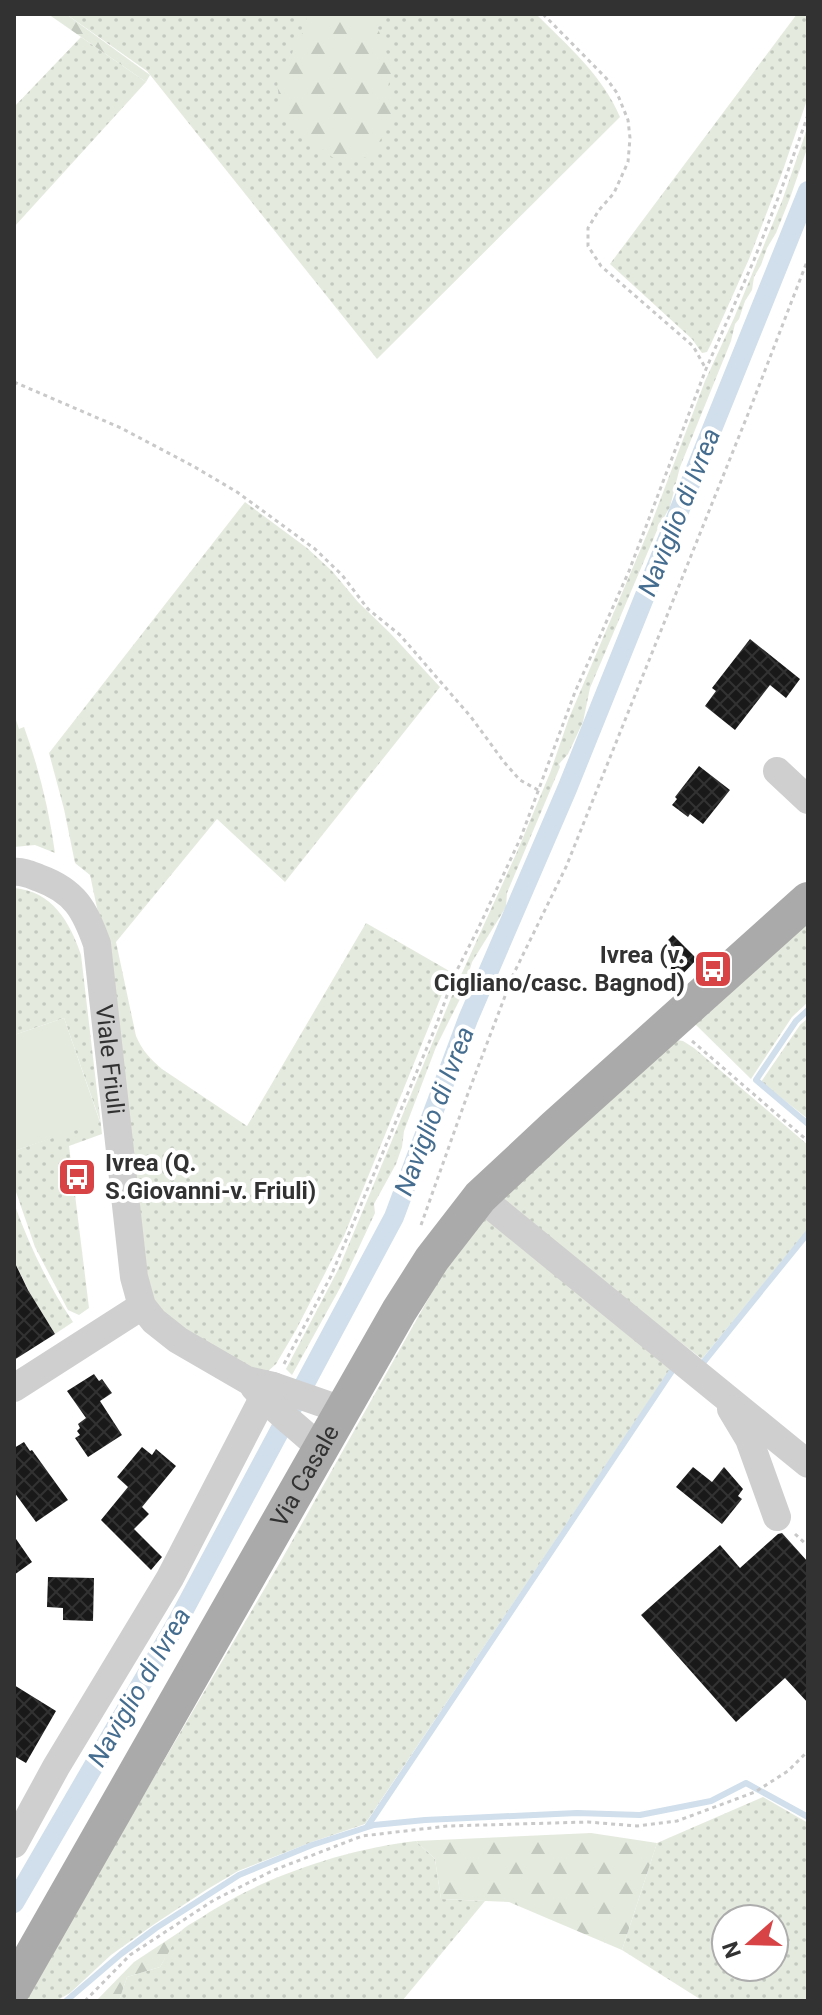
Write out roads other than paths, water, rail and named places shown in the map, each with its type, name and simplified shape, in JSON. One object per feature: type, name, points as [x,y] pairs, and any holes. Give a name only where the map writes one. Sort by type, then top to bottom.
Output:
[{"type":"main road","name":"Via Casale","points":[[14,1987],[310,1438],[432,1259],[480,1197],[808,900]]},
{"type":"street","points":[[777,771],[808,800]]},
{"type":"street","name":"Viale Friuli","points":[[14,872],[20,871],[47,881],[71,894],[88,918],[97,944],[134,1277],[142,1306]]},
{"type":"street","points":[[480,1197],[808,1464]]},
{"type":"street","points":[[14,1388],[142,1306],[166,1332],[262,1389],[310,1438]]},
{"type":"street","points":[[262,1389],[331,1406]]},
{"type":"street","points":[[14,1844],[56,1767],[189,1544],[260,1404],[262,1389]]},
{"type":"street","points":[[723,1394],[749,1439],[777,1517]]},
{"type":"waterway","name":"Naviglio di Ivrea","points":[[14,1903],[179,1619],[394,1217],[468,1019],[567,789],[808,191]]},
{"type":"waterway","points":[[808,1010],[796,1021],[756,1080],[808,1124]]},
{"type":"waterway","points":[[700,1363],[808,1233]]},
{"type":"waterway","points":[[367,1827],[676,1365]]},
{"type":"waterway","points":[[66,2001],[156,1928],[239,1875],[312,1845],[374,1825],[577,1813],[640,1815],[711,1801],[746,1783],[808,1817]]},
{"type":"place","name":"Ivrea (v. Cigliano/casc. Bagnod)","points":[[713,969]]},
{"type":"place","name":"Ivrea (Q. S.Giovanni-v. Friuli)","points":[[77,1177]]}]
